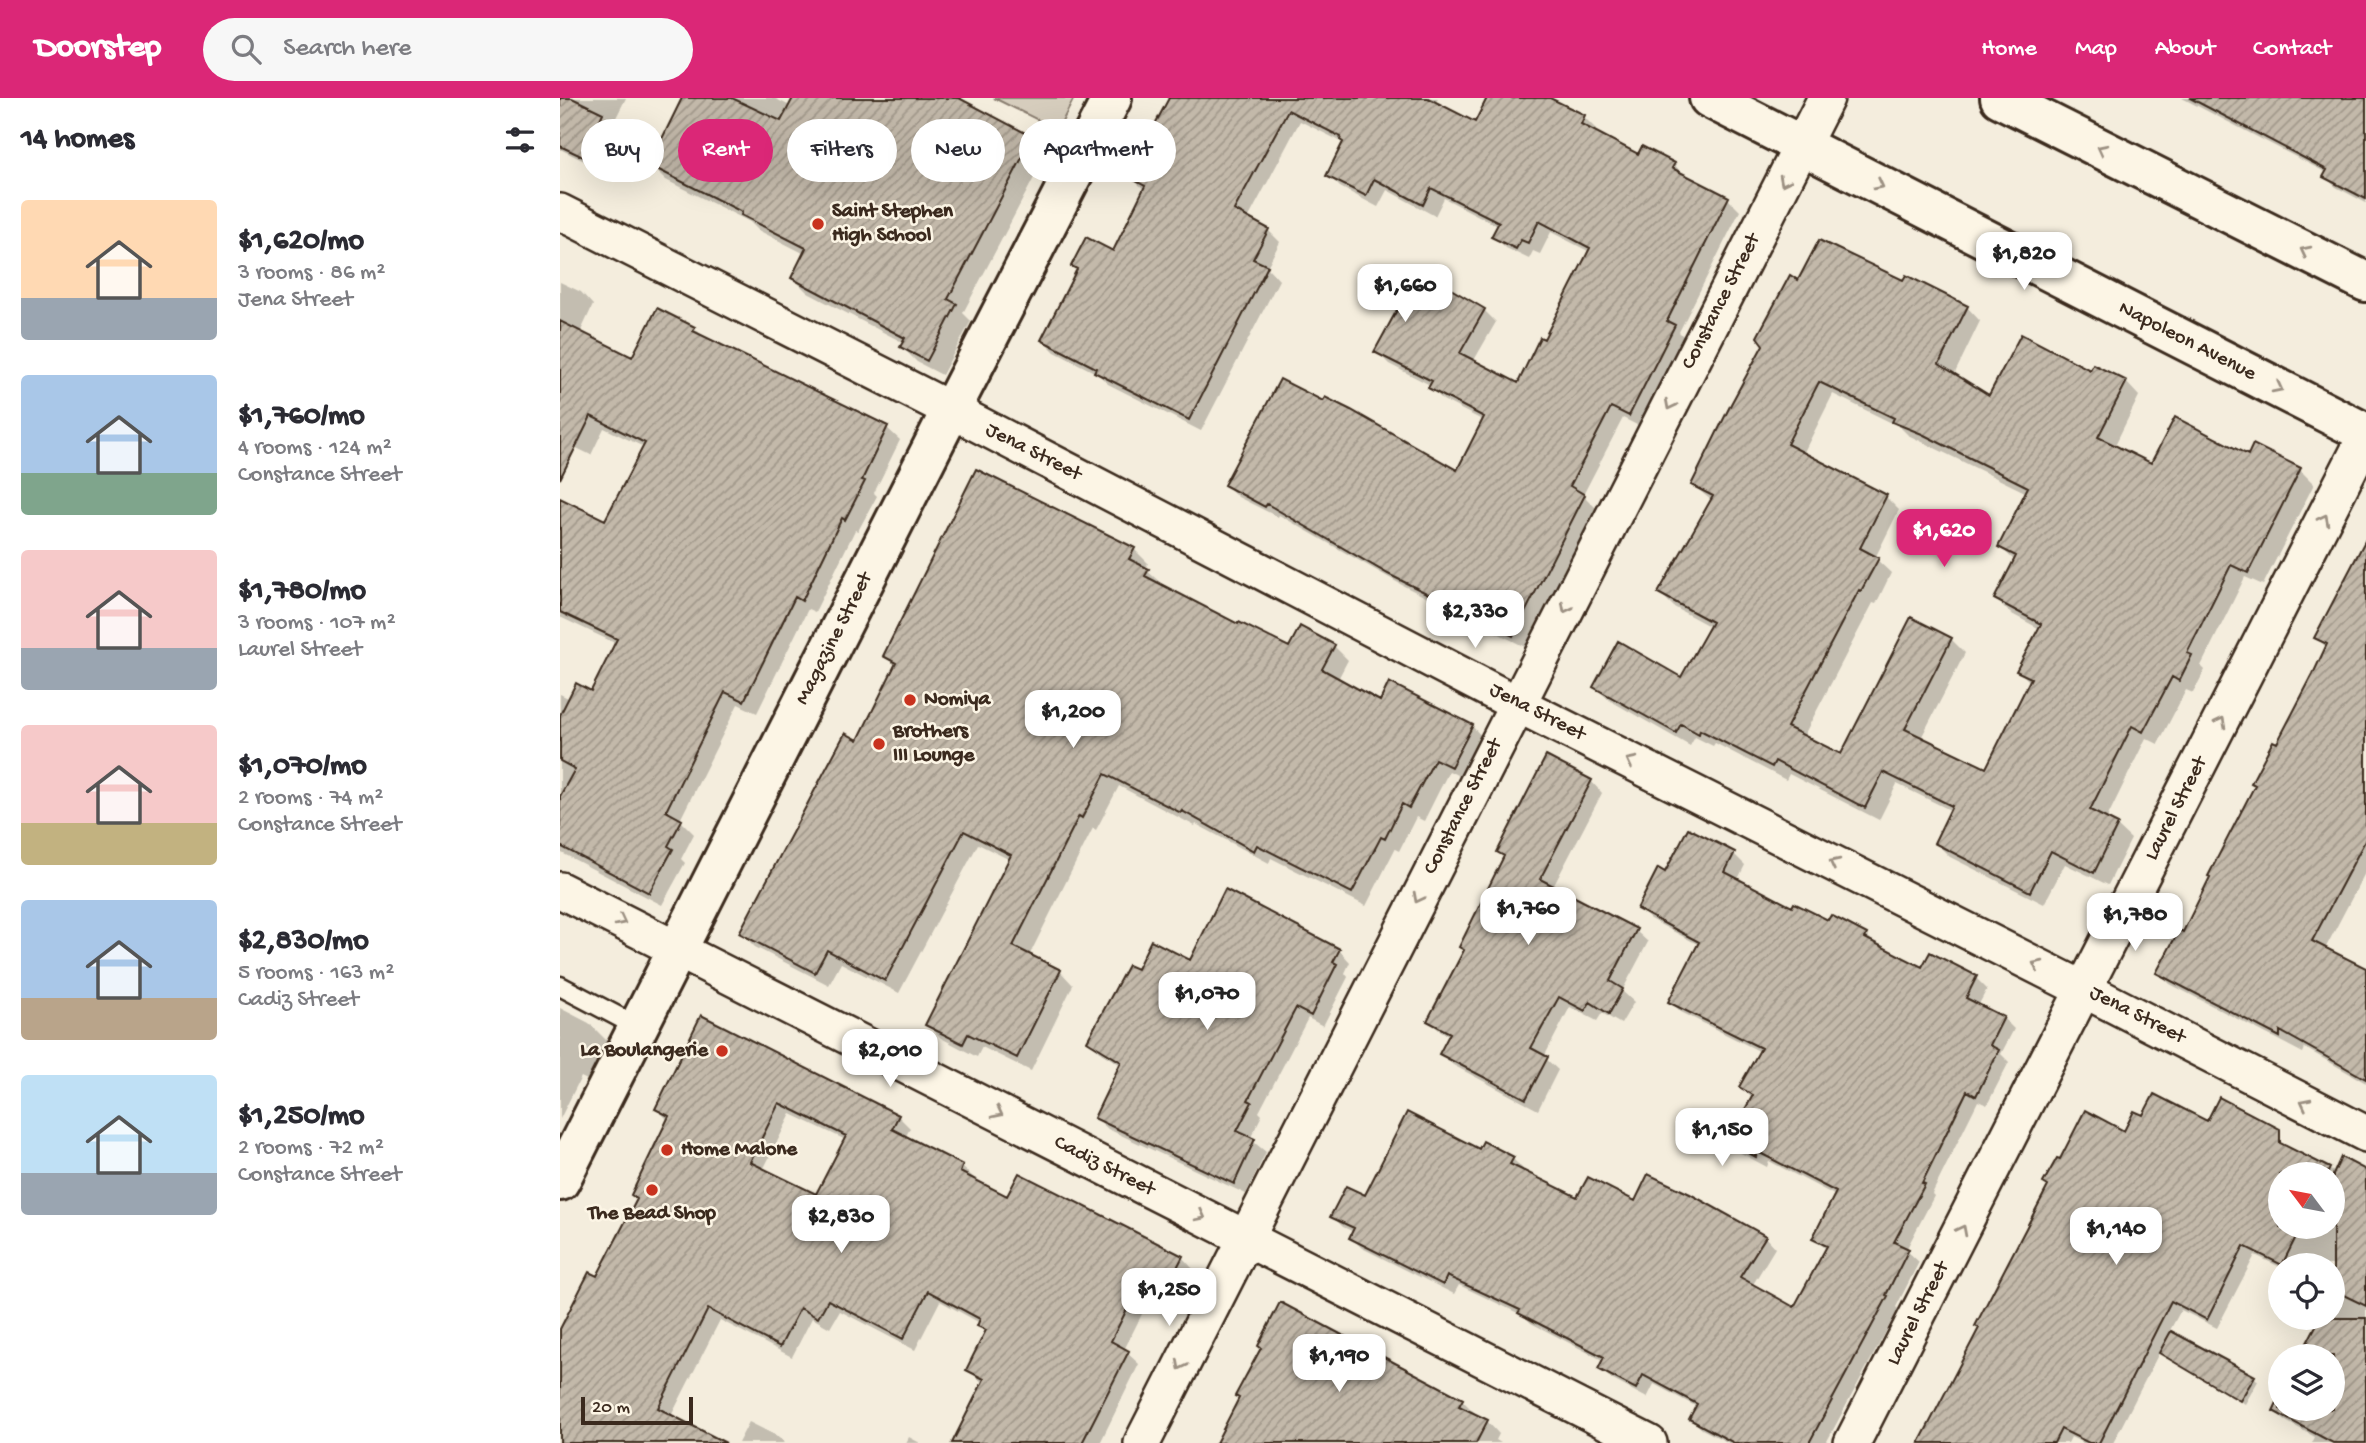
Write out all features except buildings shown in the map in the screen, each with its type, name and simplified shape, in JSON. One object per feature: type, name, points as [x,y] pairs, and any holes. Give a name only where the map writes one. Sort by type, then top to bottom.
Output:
[{"type":"street","name":"Magazine Street","points":[[560,1181],[1112,98]]},
{"type":"street","name":"Napoleon Avenue","points":[[1709,98],[2366,435]]},
{"type":"street","name":"Constance Street","points":[[1142,1443],[1826,98]]},
{"type":"street","points":[[2000,98],[2366,282]]},
{"type":"street","name":"Jena Street","points":[[560,212],[951,410],[1517,704],[2366,1134]]},
{"type":"street","name":"Laurel Street","points":[[1852,1443],[2366,435]]},
{"type":"street","name":"Cadiz Street","points":[[560,890],[1648,1443]]},
{"type":"lane","points":[[560,986],[638,1027]]},
{"type":"shaded area","points":[[994,98],[1074,98],[1064,119],[1036,119]]},
{"type":"place","name":"Saint Stephen High School","points":[[818,224]]},
{"type":"place","name":"Nomiya","points":[[910,700]]},
{"type":"place","name":"Brothers III Lounge","points":[[879,744]]},
{"type":"place","name":"La Boulangerie","points":[[722,1051]]},
{"type":"place","name":"Home Malone","points":[[667,1150]]},
{"type":"place","name":"The Bead Shop","points":[[652,1190]]}]
